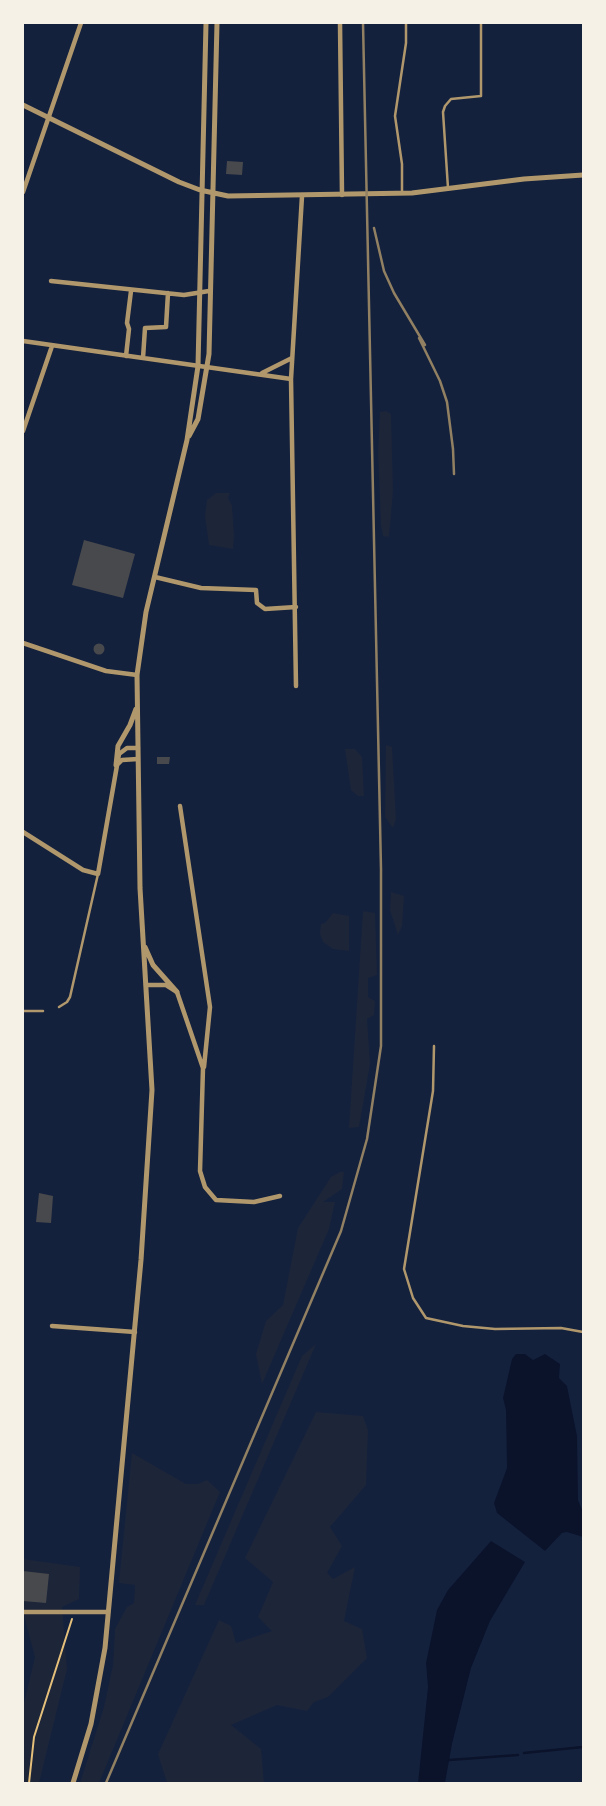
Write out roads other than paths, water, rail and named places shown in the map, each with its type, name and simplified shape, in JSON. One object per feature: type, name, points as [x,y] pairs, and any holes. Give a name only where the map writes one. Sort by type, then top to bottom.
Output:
[{"type":"street","points":[[23,192],[81,23]]},
{"type":"street","points":[[73,1783],[93,1713],[108,1612],[135,1332],[151,1114],[137,675],[143,630],[187,440],[198,366],[200,190],[206,23]]},
{"type":"street","points":[[187,440],[198,419],[207,367],[217,23]]},
{"type":"street","points":[[340,23],[342,195]]},
{"type":"street","points":[[23,105],[200,190],[228,196],[402,193],[583,175]]},
{"type":"street","points":[[296,686],[291,379],[302,196]]},
{"type":"street","points":[[51,281],[168,293],[209,292]]},
{"type":"street","points":[[127,356],[131,290]]},
{"type":"street","points":[[143,358],[145,328],[166,327],[168,293]]},
{"type":"street","points":[[23,341],[291,379]]},
{"type":"street","points":[[23,431],[52,346]]},
{"type":"street","points":[[262,374],[292,358]]},
{"type":"street","points":[[155,577],[201,589],[256,590],[257,603],[265,609],[296,607]]},
{"type":"street","points":[[23,643],[106,671],[137,675]]},
{"type":"street","points":[[23,832],[82,870],[98,874],[118,746],[137,706]]},
{"type":"street","points":[[116,765],[122,750],[138,748]]},
{"type":"street","points":[[116,765],[122,760],[138,759]]},
{"type":"street","points":[[180,806],[210,1007],[203,1068],[200,1171],[205,1187],[216,1199],[254,1202],[280,1196]]},
{"type":"street","points":[[144,944],[153,965],[177,992],[203,1068]]},
{"type":"street","points":[[146,985],[166,985],[177,992]]},
{"type":"street","points":[[52,1325],[135,1332]]},
{"type":"street","points":[[23,1612],[108,1612]]},
{"type":"lane","points":[[402,193],[401,154],[395,116],[406,43],[406,23]]},
{"type":"lane","points":[[448,188],[444,106],[451,99],[481,96],[481,23]]},
{"type":"lane","points":[[59,1007],[70,997],[98,874]]},
{"type":"lane","points":[[23,1011],[43,1011]]},
{"type":"lane","points":[[434,1046],[433,1091],[404,1269],[413,1298],[426,1318],[463,1326],[561,1328],[583,1332]]},
{"type":"waterway","points":[[524,1753],[583,1747]]},
{"type":"waterway","points":[[449,1760],[518,1755]]},
{"type":"railway","points":[[106,1783],[341,1231],[367,1139],[381,1046],[381,869],[363,23]]},
{"type":"railway","points":[[374,228],[384,271],[425,345]]},
{"type":"railway","points":[[419,338],[447,402],[454,474]]}]
